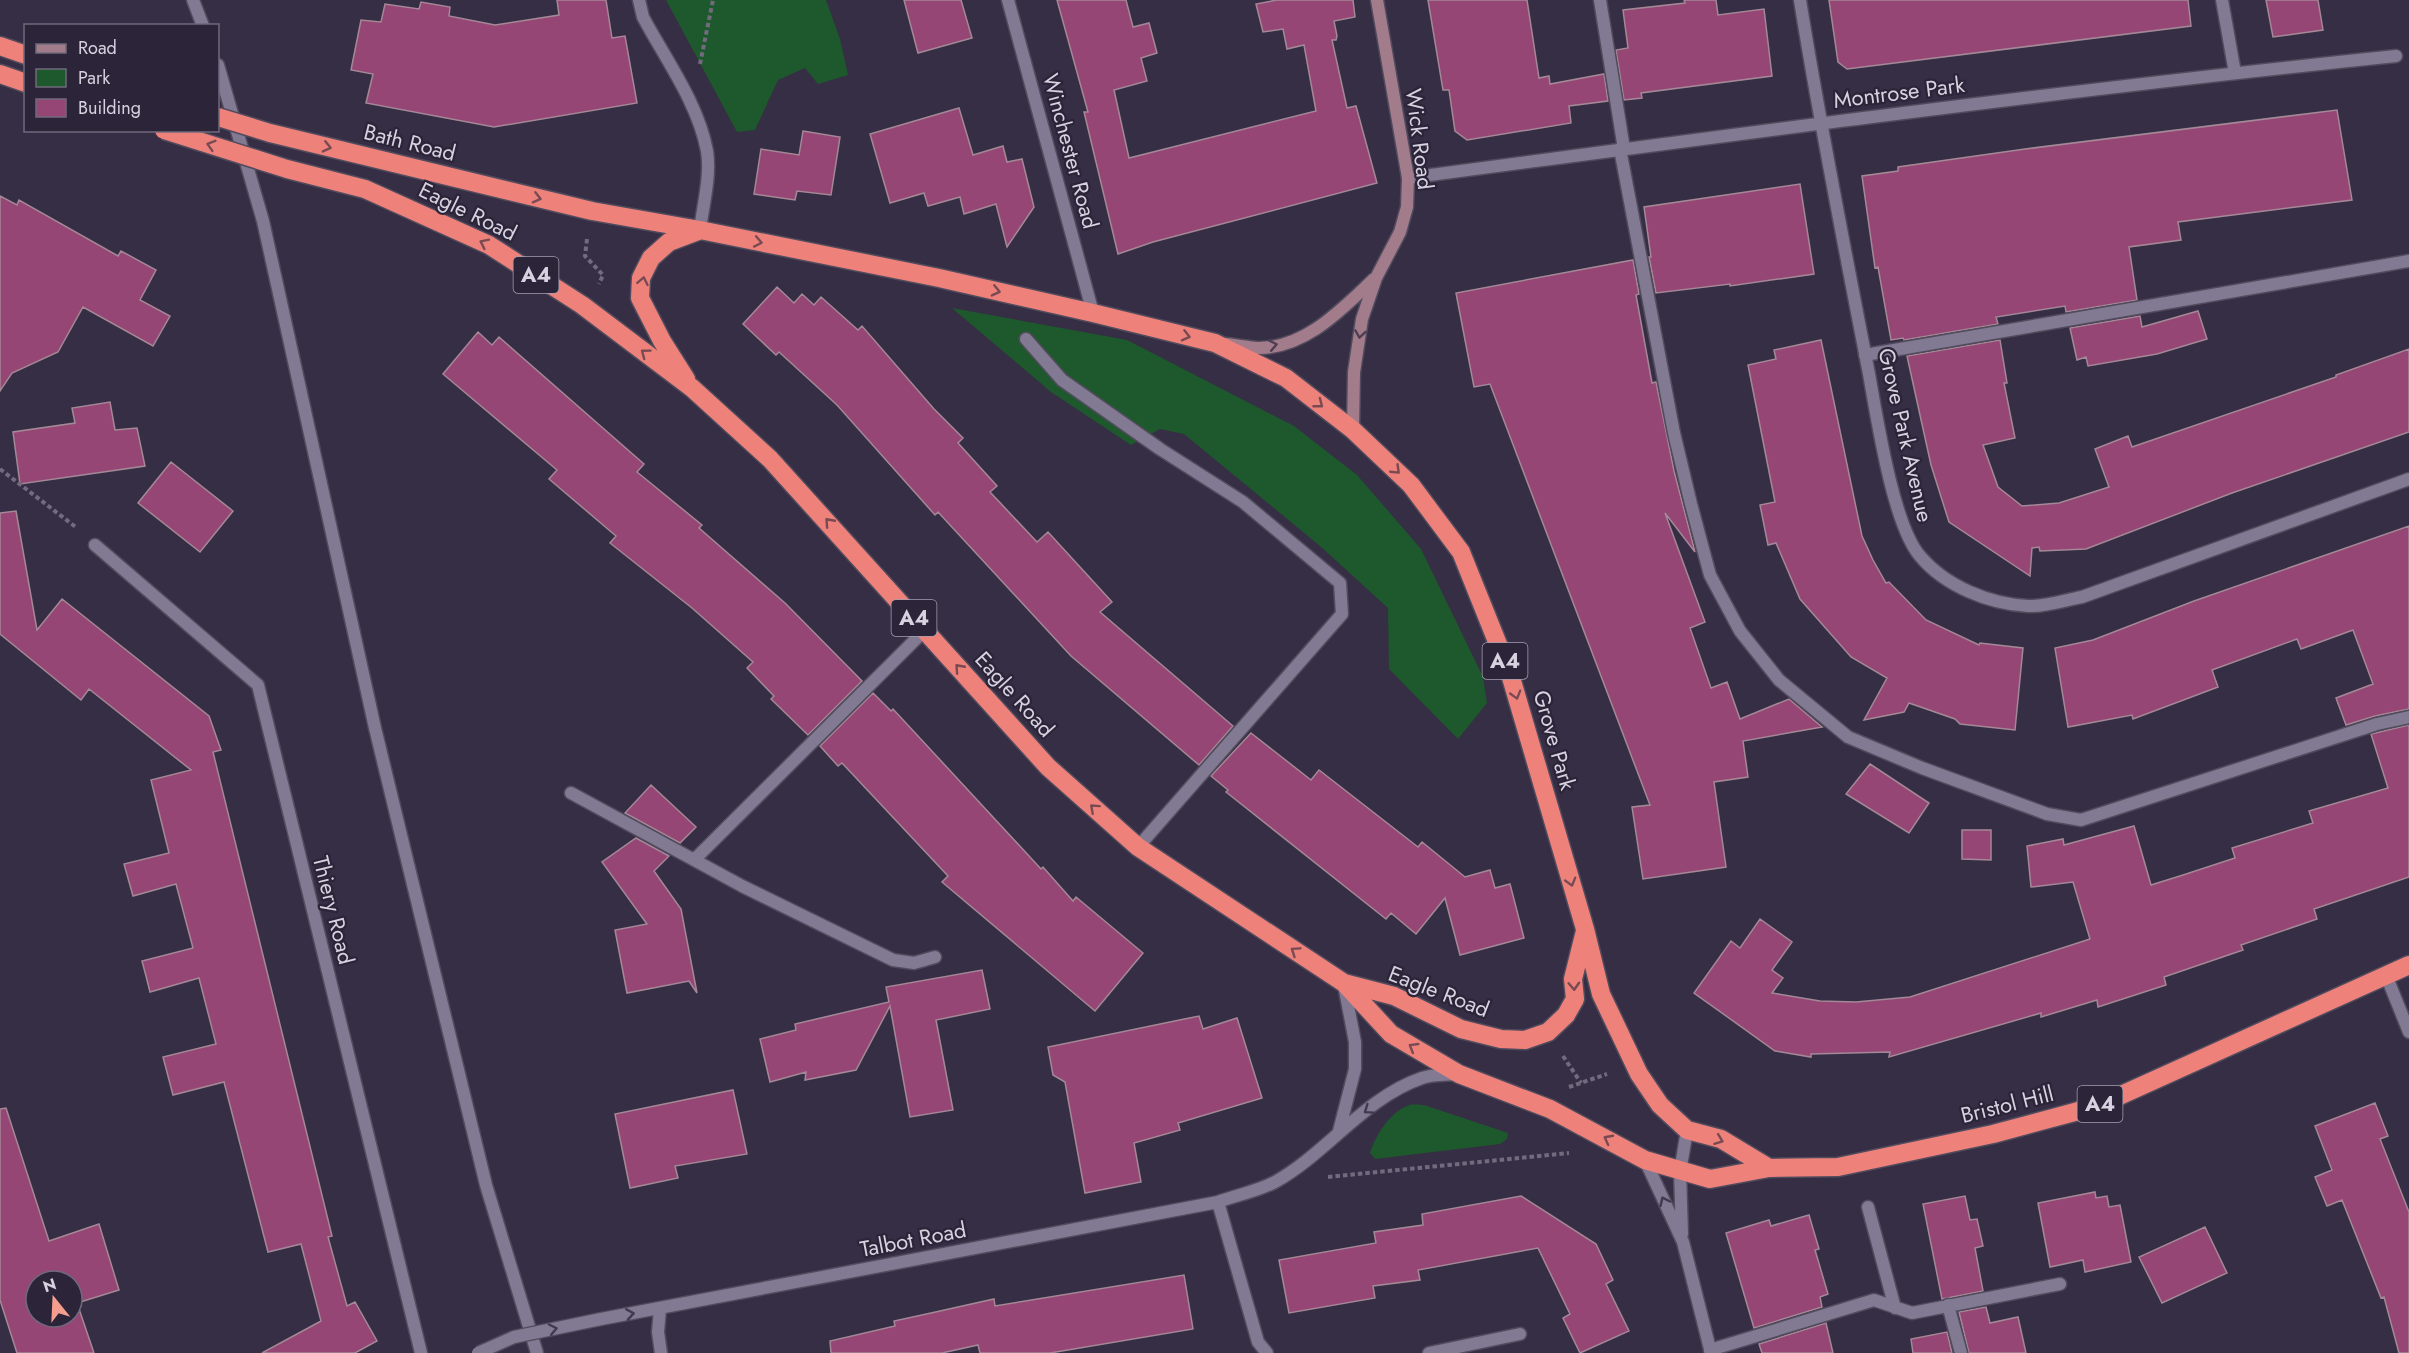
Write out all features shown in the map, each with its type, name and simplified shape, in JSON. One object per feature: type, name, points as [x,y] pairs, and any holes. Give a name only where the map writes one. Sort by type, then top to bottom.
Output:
[{"type":"highway","points":[[0,46],[24,54]]},
{"type":"highway","points":[[0,74],[24,81]]},
{"type":"highway","name":"Bath Road","points":[[219,117],[270,133],[592,211]]},
{"type":"highway","name":"Eagle Road","points":[[170,132],[287,169],[365,189],[489,245],[582,305],[692,388],[777,466],[1048,767],[1138,847],[1344,983],[1391,1034],[1459,1074],[1550,1109],[1644,1160],[1680,1172]]},
{"type":"highway","name":"A4","points":[[592,211],[700,230],[939,278],[1215,343],[1286,378],[1353,430]]},
{"type":"highway","name":"Eagle Road","points":[[692,388],[662,340],[640,298],[641,278],[651,258],[669,242],[700,230]]},
{"type":"highway","name":"Grove Park","points":[[1353,430],[1411,485],[1461,552],[1510,674],[1585,929]]},
{"type":"highway","name":"A4","points":[[1585,929],[1601,994],[1632,1062],[1660,1105],[1687,1130],[1721,1139],[1769,1168]]},
{"type":"highway","name":"Eagle Road","points":[[1344,983],[1394,996],[1461,1029],[1501,1039],[1525,1040],[1548,1032],[1566,1016],[1575,999],[1573,979],[1585,929]]},
{"type":"highway","name":"Bristol Hill","points":[[1680,1172],[1710,1179],[1769,1168],[1838,1167],[1993,1134],[2097,1106],[2409,964]]},
{"type":"street","points":[[193,0],[202,24]]},
{"type":"street","points":[[639,0],[643,17],[698,117],[707,153],[707,181],[700,230]]},
{"type":"street","name":"Winchester Road","points":[[1008,0],[1093,313]]},
{"type":"street","name":"Wick Road","points":[[1353,430],[1355,367],[1362,319],[1376,278],[1400,232],[1407,207],[1408,178],[1377,0]]},
{"type":"street","points":[[1600,0],[1622,149],[1674,433],[1710,575],[1740,631],[1779,680],[1848,737],[1922,768],[2047,814],[2081,820],[2365,728],[2409,717]]},
{"type":"street","name":"Grove Park Avenue","points":[[1800,0],[1820,123],[1885,455],[1903,526],[1919,556],[1944,579],[1983,598],[2029,606],[2082,597],[2409,478]]},
{"type":"street","points":[[2222,0],[2235,73]]},
{"type":"street","name":"Montrose Park","points":[[1408,178],[1820,123],[2396,56]]},
{"type":"street","points":[[219,68],[264,221],[375,729],[486,1185],[537,1353]]},
{"type":"street","points":[[1865,355],[2409,261]]},
{"type":"street","name":"Wick Road","points":[[1215,343],[1259,348],[1292,341],[1323,326],[1376,278]]},
{"type":"street","points":[[1026,339],[1062,380],[1160,449],[1244,502],[1340,584],[1342,614],[1138,847]]},
{"type":"street","name":"Thiery Road","points":[[95,545],[258,685],[421,1353]]},
{"type":"street","points":[[694,860],[925,630]]},
{"type":"street","points":[[572,793],[694,860],[893,960],[914,963],[935,957]]},
{"type":"street","points":[[2386,975],[2409,1032]]},
{"type":"street","points":[[1339,1131],[1355,1069],[1355,1042],[1344,983]]},
{"type":"street","name":"Talbot Road","points":[[478,1353],[514,1337],[601,1319],[1218,1202],[1274,1182],[1311,1157],[1339,1131],[1395,1091],[1423,1077],[1459,1074]]},
{"type":"street","points":[[1683,1242],[1680,1172],[1687,1130]]},
{"type":"street","points":[[1644,1160],[1683,1242],[1711,1352],[1874,1300],[1912,1313],[2060,1284]]},
{"type":"street","points":[[1218,1202],[1258,1342],[1267,1353]]},
{"type":"street","points":[[1868,1207],[1894,1308]]},
{"type":"street","points":[[1948,1305],[1961,1353]]},
{"type":"street","points":[[660,1309],[658,1332],[661,1353]]},
{"type":"street","points":[[1429,1353],[1521,1334]]},
{"type":"path","points":[[692,106],[713,0]]},
{"type":"path","points":[[582,305],[598,287],[603,275],[585,256],[592,211]]},
{"type":"path","points":[[0,469],[63,516],[95,545]]},
{"type":"path","points":[[1320,1178],[1576,1152]]},
{"type":"green space","points":[[666,0],[826,0],[840,39],[848,75],[818,84],[805,68],[778,80],[755,130],[737,132]]},
{"type":"green space","points":[[952,308],[1127,340],[1294,426],[1357,475],[1421,549],[1483,677],[1487,703],[1458,739],[1389,669],[1388,608],[1320,546],[1184,434],[1160,429],[1131,445],[1051,392]]},
{"type":"green space","points":[[1410,1105],[1424,1105],[1508,1133],[1507,1139],[1500,1144],[1375,1159],[1370,1153],[1372,1146],[1390,1118]]},
{"type":"building","points":[[557,0],[606,0],[612,38],[625,36],[637,103],[494,127],[366,103],[373,74],[351,70],[361,20],[381,22],[385,4],[419,9],[421,2],[450,7],[449,16],[495,25],[559,15]]},
{"type":"building","points":[[904,0],[961,0],[972,38],[918,53]]},
{"type":"building","points":[[1057,0],[1126,0],[1133,27],[1149,23],[1157,53],[1141,58],[1147,81],[1114,90],[1129,158],[1316,111],[1304,45],[1287,49],[1283,29],[1263,32],[1256,4],[1277,0],[1353,0],[1355,17],[1334,21],[1337,36],[1336,40],[1332,40],[1347,108],[1356,106],[1377,183],[1153,242],[1118,254],[1084,112],[1088,112]]},
{"type":"building","points":[[1428,0],[1527,0],[1539,78],[1549,76],[1550,84],[1604,74],[1608,101],[1569,106],[1571,123],[1467,140],[1455,131],[1449,90],[1443,90]]},
{"type":"building","points":[[1684,0],[1716,0],[1718,15],[1764,9],[1772,76],[1641,93],[1642,98],[1624,100],[1616,50],[1628,48],[1623,10],[1685,3]]},
{"type":"building","points":[[1829,0],[2188,0],[2191,26],[1847,69],[1838,62]]},
{"type":"building","points":[[2266,0],[2318,0],[2323,30],[2273,37]]},
{"type":"building","points":[[959,108],[973,155],[1003,146],[1007,162],[1022,159],[1034,207],[1007,247],[996,204],[964,214],[960,197],[928,206],[924,193],[890,203],[870,134]]},
{"type":"building","points":[[2337,110],[2352,200],[2178,222],[2181,240],[2129,247],[2137,300],[2066,312],[2065,306],[1996,317],[1998,324],[1904,340],[1903,338],[1891,340],[1878,267],[1875,268],[1862,176],[1898,171],[1898,167],[2025,149]]},
{"type":"building","points":[[803,131],[840,137],[831,195],[797,191],[795,200],[754,194],[761,149],[799,155]]},
{"type":"building","points":[[1800,184],[1814,274],[1730,286],[1730,284],[1656,293],[1649,257],[1651,257],[1644,207]]},
{"type":"building","points":[[0,196],[17,205],[19,200],[118,256],[121,251],[156,270],[140,300],[170,316],[153,346],[83,307],[58,352],[12,373],[0,391]]},
{"type":"building","points":[[1633,260],[1639,294],[1636,295],[1652,383],[1656,382],[1674,471],[1695,552],[1665,513],[1705,622],[1690,628],[1711,688],[1727,682],[1740,719],[1789,699],[1822,727],[1743,741],[1748,777],[1714,782],[1726,867],[1643,879],[1632,807],[1650,805],[1490,384],[1474,387],[1456,293]]},
{"type":"building","points":[[777,287],[794,303],[802,294],[814,305],[821,297],[858,330],[862,326],[934,409],[963,438],[958,443],[997,486],[990,492],[1037,542],[1048,532],[1112,602],[1100,612],[1233,726],[1199,765],[1071,656],[938,512],[935,515],[837,405],[779,352],[776,355],[743,324]]},
{"type":"building","points":[[2198,311],[2207,339],[2157,354],[2088,366],[2086,357],[2077,360],[2070,328],[2140,316],[2142,327]]},
{"type":"building","points":[[478,332],[492,345],[499,337],[644,464],[637,472],[702,525],[699,528],[785,603],[862,681],[808,735],[771,699],[774,696],[747,668],[753,662],[692,608],[610,543],[616,536],[549,479],[557,470],[443,374]]},
{"type":"building","points":[[1821,340],[1862,536],[1873,560],[1886,583],[1889,582],[1926,620],[1979,645],[1980,643],[2023,648],[2015,730],[1960,724],[1955,719],[1909,703],[1904,712],[1864,720],[1887,678],[1851,657],[1800,599],[1776,543],[1768,545],[1760,505],[1775,502],[1748,365],[1776,359],[1774,350]]},
{"type":"building","points":[[2000,340],[2007,383],[2004,383],[2015,438],[1983,445],[1998,487],[2022,506],[2059,503],[2109,487],[2095,449],[2128,436],[2132,447],[2336,377],[2336,375],[2409,349],[2409,432],[2232,493],[2086,549],[2040,551],[2039,547],[2032,548],[2030,576],[1949,522],[1931,465],[1907,356]]},
{"type":"building","points":[[110,402],[115,430],[137,428],[145,466],[20,484],[13,432],[75,423],[72,408]]},
{"type":"building","points":[[171,462],[233,511],[200,552],[138,503]]},
{"type":"building","points":[[16,511],[37,630],[62,599],[209,716],[221,750],[213,752],[332,1236],[328,1237],[347,1306],[355,1302],[377,1341],[355,1353],[262,1353],[321,1321],[301,1244],[268,1252],[224,1082],[173,1095],[163,1057],[216,1044],[199,978],[150,992],[142,961],[193,948],[176,884],[133,896],[124,864],[169,853],[151,780],[191,770],[89,689],[81,700],[0,634],[0,513]]},
{"type":"building","points":[[2409,526],[2409,709],[2346,725],[2336,698],[2373,684],[2353,630],[2301,649],[2297,639],[2212,670],[2218,687],[2133,719],[2132,715],[2068,727],[2055,648],[2093,640],[2194,601]]},
{"type":"building","points":[[873,693],[891,711],[893,709],[1073,901],[1076,897],[1143,953],[1095,1011],[942,882],[948,876],[842,763],[838,766],[820,746]]},
{"type":"building","points":[[2409,725],[2409,877],[2314,909],[2317,919],[2241,945],[2243,950],[2164,977],[2166,985],[2098,1007],[2097,1000],[2041,1017],[2041,1013],[1889,1057],[1890,1052],[1811,1054],[1811,1057],[1775,1051],[1694,993],[1731,941],[1740,948],[1760,919],[1792,942],[1772,970],[1783,978],[1772,993],[1820,1001],[1856,1002],[1910,997],[2090,939],[2073,882],[2031,887],[2027,846],[2063,839],[2064,845],[2134,826],[2151,885],[2183,875],[2235,858],[2232,848],[2313,823],[2309,811],[2388,788],[2371,734]]},
{"type":"building","points":[[1251,733],[1311,780],[1319,770],[1418,847],[1422,842],[1465,877],[1490,870],[1495,888],[1510,884],[1524,938],[1460,955],[1445,898],[1416,934],[1391,913],[1386,919],[1226,792],[1228,790],[1211,776]]},
{"type":"building","points":[[1870,764],[1929,803],[1909,833],[1846,794]]},
{"type":"building","points":[[651,785],[696,827],[680,843],[625,813]]},
{"type":"building","points":[[1962,830],[1991,830],[1991,860],[1962,859]]},
{"type":"building","points":[[636,838],[669,856],[654,871],[681,909],[697,993],[689,981],[627,993],[615,930],[647,924],[602,862]]},
{"type":"building","points":[[982,970],[990,1009],[936,1020],[953,1110],[910,1117],[890,1006],[856,1070],[805,1080],[806,1072],[770,1082],[760,1039],[796,1030],[795,1024],[889,1002],[886,987]]},
{"type":"building","points":[[1199,1016],[1203,1029],[1237,1018],[1262,1098],[1178,1123],[1180,1130],[1134,1143],[1141,1182],[1085,1193],[1065,1082],[1053,1075],[1048,1047]]},
{"type":"building","points":[[733,1090],[747,1154],[675,1166],[678,1178],[630,1188],[615,1114]]},
{"type":"building","points":[[2375,1103],[2388,1136],[2380,1139],[2409,1212],[2409,1353],[2399,1353],[2384,1297],[2381,1298],[2342,1200],[2327,1206],[2315,1177],[2332,1170],[2315,1126]]},
{"type":"building","points":[[6,1108],[49,1241],[99,1224],[119,1290],[84,1301],[84,1269],[24,1269],[24,1329],[84,1329],[84,1324],[94,1353],[17,1353],[0,1300],[0,1109]]},
{"type":"building","points":[[2095,1192],[2096,1198],[2107,1196],[2109,1207],[2120,1205],[2131,1262],[2085,1272],[2083,1260],[2050,1267],[2038,1203]]},
{"type":"building","points":[[1521,1196],[1596,1244],[1613,1280],[1606,1284],[1629,1331],[1580,1353],[1563,1318],[1570,1314],[1538,1248],[1418,1270],[1420,1280],[1373,1286],[1375,1298],[1289,1313],[1279,1260],[1376,1243],[1374,1232],[1423,1225],[1422,1214]]},
{"type":"building","points":[[1965,1196],[1970,1220],[1977,1219],[1983,1246],[1975,1248],[1983,1291],[1942,1299],[1923,1204]]},
{"type":"building","points":[[1809,1215],[1819,1249],[1815,1250],[1828,1294],[1820,1297],[1822,1307],[1754,1328],[1726,1233],[1769,1220],[1771,1226]]},
{"type":"building","points":[[2205,1227],[2227,1273],[2162,1303],[2139,1257]]},
{"type":"building","points":[[1184,1275],[1193,1329],[1050,1353],[980,1353],[978,1345],[942,1353],[831,1353],[830,1341],[895,1326],[894,1321],[994,1299],[995,1306]]},
{"type":"building","points":[[1986,1307],[1990,1323],[2018,1317],[2026,1353],[1969,1353],[1959,1312]]},
{"type":"building","points":[[1826,1323],[1833,1353],[1762,1353],[1759,1344]]},
{"type":"building","points":[[1947,1332],[1952,1353],[1913,1353],[1911,1339]]}]
